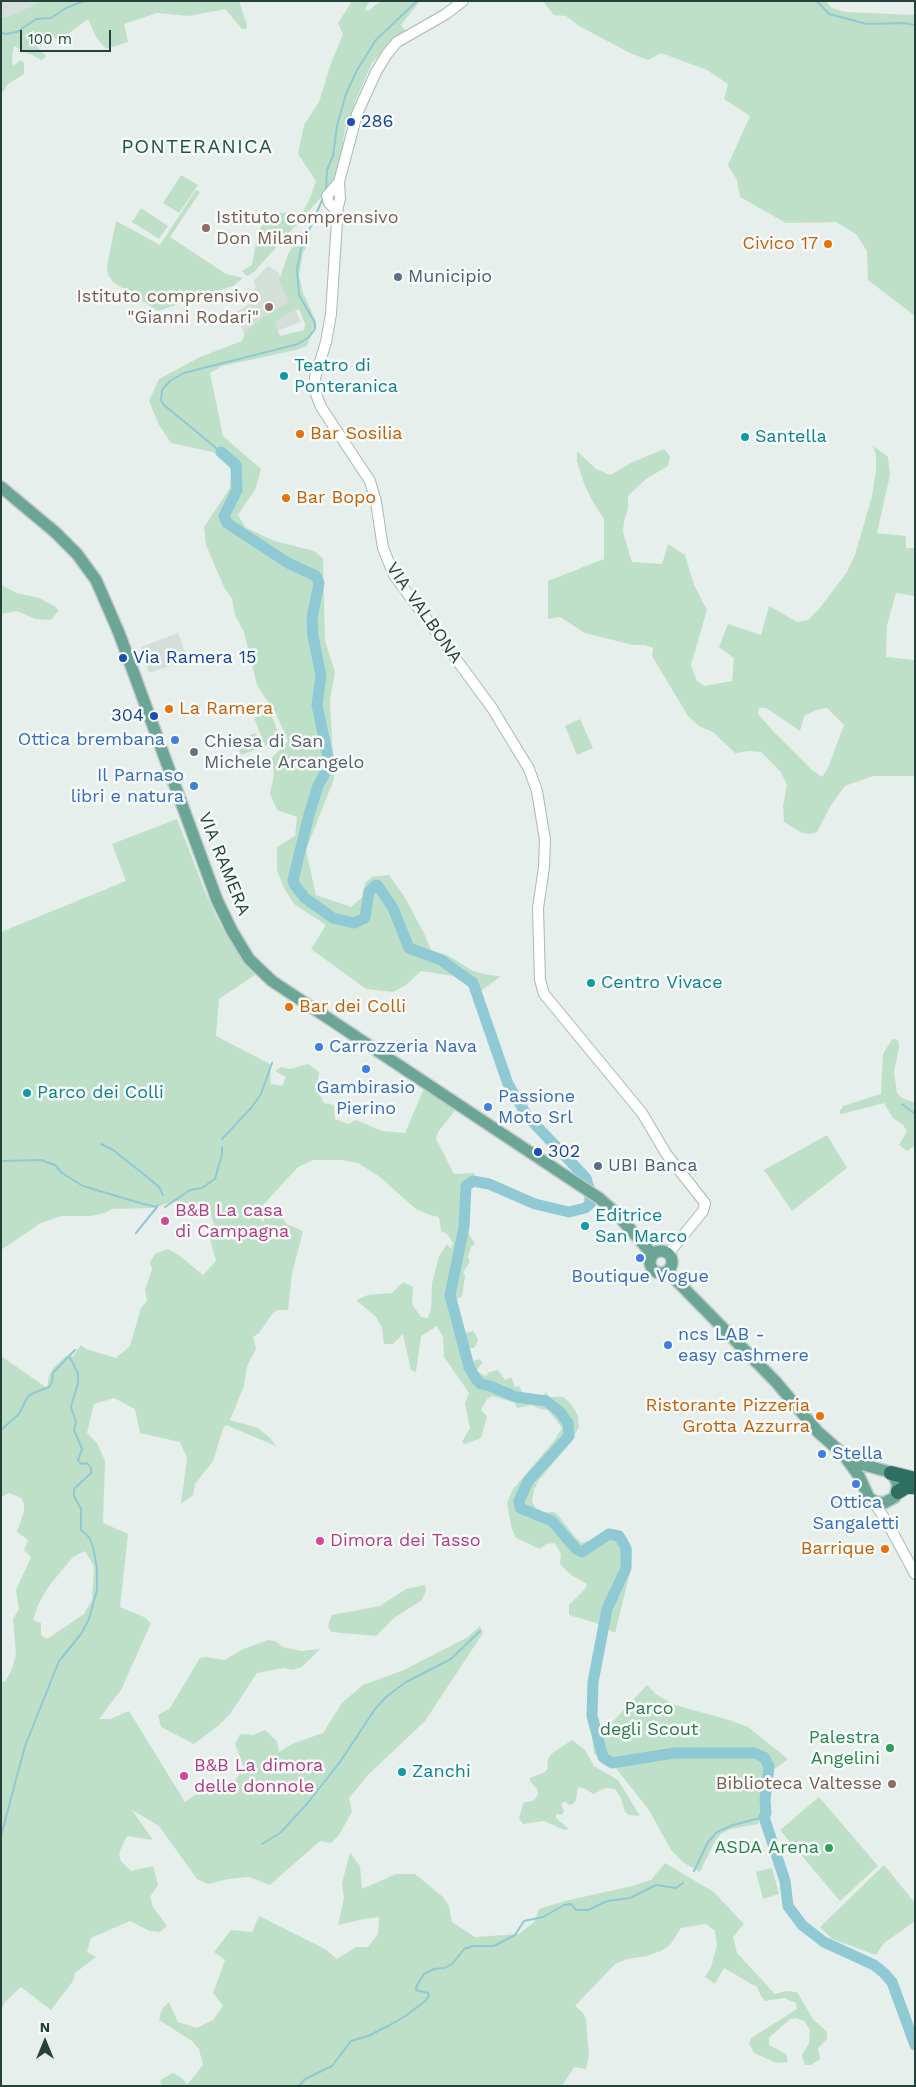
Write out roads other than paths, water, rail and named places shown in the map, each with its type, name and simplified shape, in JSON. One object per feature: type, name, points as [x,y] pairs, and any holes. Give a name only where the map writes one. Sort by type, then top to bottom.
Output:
[{"type":"highway","points":[[886,1471],[915,1479]]},
{"type":"highway","points":[[895,1496],[906,1487],[915,1487]]},
{"type":"main road","name":"VIA RAMERA","points":[[1,487],[55,532],[81,558],[96,580],[113,617],[217,900],[232,931],[249,959],[272,981],[599,1198],[616,1213],[653,1255]]},
{"type":"main road","points":[[660,1251],[668,1254],[672,1262],[667,1271],[659,1273],[653,1270],[650,1263],[653,1255],[660,1251]]},
{"type":"main road","points":[[667,1271],[776,1382],[818,1432],[843,1454],[856,1462],[886,1471],[898,1481],[895,1496],[884,1503],[873,1501],[867,1495],[865,1487],[843,1454]]},
{"type":"main road","points":[[865,1487],[868,1477],[886,1471]]},
{"type":"street","name":"VIA VALBONA","points":[[463,1],[446,14],[397,42],[376,72],[357,114],[338,182],[330,314],[326,342],[315,378],[316,394],[321,407],[370,481],[376,502],[383,548],[387,562],[394,575],[492,708],[529,769],[537,791],[545,840],[544,867],[538,897],[540,980],[544,994],[642,1113],[667,1155],[704,1204],[703,1211],[668,1254]]},
{"type":"street","points":[[887,1522],[889,1508],[895,1496]]},
{"type":"street","points":[[873,1501],[887,1522],[915,1574]]},
{"type":"waterway","points":[[1,32],[5,34],[17,32],[36,19],[51,18],[66,8],[84,1]]},
{"type":"waterway","points":[[326,191],[327,170],[333,156],[337,126],[346,94],[357,70],[376,40],[417,1]]},
{"type":"waterway","points":[[817,1],[829,14],[867,24],[903,23],[915,25]]},
{"type":"waterway","points":[[221,452],[164,405],[161,400],[162,390],[170,381],[184,373],[298,344],[309,337],[315,329],[315,323],[299,295],[297,269],[301,249],[323,198]]},
{"type":"waterway","points":[[221,452],[236,465],[237,490],[224,516],[227,523],[288,563],[316,576],[319,583],[312,618],[313,636],[321,676],[317,705],[328,757],[324,775],[318,786],[309,815],[293,880],[294,884],[305,898],[333,918],[354,923],[365,918],[369,892],[376,885],[378,886],[393,908],[409,948],[441,960],[473,983],[508,1084],[528,1117],[586,1178],[590,1191],[590,1204],[585,1208],[569,1212],[535,1204],[489,1184],[473,1181],[466,1186],[464,1227],[450,1295],[469,1367],[476,1379],[481,1384],[516,1397],[546,1401],[560,1412],[568,1423],[569,1436],[528,1481],[519,1501],[520,1508],[552,1521],[576,1549],[582,1552],[609,1534],[619,1536],[626,1548],[626,1568],[607,1609],[593,1682],[592,1716],[603,1757],[612,1763],[674,1753],[754,1753],[764,1757],[769,1766],[765,1800],[766,1813],[764,1817],[785,1881],[788,1906],[802,1925],[824,1942],[874,1965],[884,1973],[892,1982],[915,2045]]},
{"type":"waterway","points":[[222,1139],[251,1108],[261,1094],[272,1063]]},
{"type":"waterway","points":[[902,1104],[915,1114]]},
{"type":"waterway","points":[[101,1144],[113,1150],[141,1172],[159,1187],[163,1195]]},
{"type":"waterway","points":[[165,1207],[190,1190],[202,1188],[215,1179],[222,1147]]},
{"type":"waterway","points":[[1,1161],[41,1160],[55,1165],[62,1173],[83,1186],[140,1203],[157,1207],[158,1205]]},
{"type":"waterway","points":[[136,1233],[157,1207]]},
{"type":"waterway","points":[[1,1836],[25,1746],[59,1661],[81,1634],[89,1619],[97,1590],[97,1568],[93,1547],[89,1537],[81,1530],[81,1509],[74,1496],[74,1489],[91,1473],[91,1468],[87,1463],[81,1464],[78,1460],[82,1449],[74,1430],[76,1422],[71,1407],[78,1383],[78,1373],[69,1356],[75,1350]]},
{"type":"waterway","points":[[1,1430],[19,1414],[31,1394],[49,1387],[52,1382],[53,1373],[69,1356]]},
{"type":"waterway","points":[[262,1844],[280,1833],[306,1805],[340,1762],[375,1709],[386,1697],[406,1682],[451,1659],[480,1631]]},
{"type":"waterway","points":[[694,1871],[708,1842],[717,1832],[733,1825],[764,1817]]},
{"type":"waterway","points":[[299,2086],[305,2079],[332,2066],[351,2041],[368,2036],[390,2025],[425,2001],[429,1996],[428,1993],[416,1990],[424,1974],[434,1969],[445,1968],[453,1963],[464,1949],[473,1946],[494,1946],[515,1935],[524,1921],[543,1917],[564,1905],[571,1904],[576,1910],[588,1910],[607,1901],[630,1898],[656,1885],[676,1888],[683,1883]]},
{"type":"place","name":"286","points":[[351,122]]},
{"type":"place","name":"Istituto comprensivo Don Milani","points":[[206,228]]},
{"type":"place","name":"Civico 17","points":[[828,244]]},
{"type":"place","name":"Municipio","points":[[398,277]]},
{"type":"place","name":"Istituto comprensivo \"Gianni Rodari\"","points":[[269,307]]},
{"type":"place","name":"Teatro di Ponteranica","points":[[284,376]]},
{"type":"place","name":"Bar Sosilia","points":[[300,434]]},
{"type":"place","name":"Santella","points":[[745,437]]},
{"type":"place","name":"Bar Bopo","points":[[286,498]]},
{"type":"place","name":"Via Ramera 15","points":[[123,658]]},
{"type":"place","name":"La Ramera","points":[[169,709]]},
{"type":"place","name":"304","points":[[154,716]]},
{"type":"place","name":"Ottica brembana","points":[[175,740]]},
{"type":"place","name":"Chiesa di San Michele Arcangelo","points":[[194,752]]},
{"type":"place","name":"Il Parnaso libri e natura","points":[[194,786]]},
{"type":"place","name":"Centro Vivace","points":[[591,983]]},
{"type":"place","name":"Bar dei Colli","points":[[289,1007]]},
{"type":"place","name":"Carrozzeria Nava","points":[[319,1047]]},
{"type":"place","name":"Gambirasio Pierino","points":[[366,1069]]},
{"type":"place","name":"Parco dei Colli","points":[[27,1093]]},
{"type":"place","name":"Passione Moto Srl","points":[[488,1107]]},
{"type":"place","name":"302","points":[[538,1152]]},
{"type":"place","name":"UBI Banca","points":[[598,1166]]},
{"type":"place","name":"B&B La casa di Campagna","points":[[165,1221]]},
{"type":"place","name":"Editrice San Marco","points":[[585,1226]]},
{"type":"place","name":"Boutique Vogue","points":[[640,1258]]},
{"type":"place","name":"ncs LAB - easy cashmere","points":[[668,1345]]},
{"type":"place","name":"Ristorante Pizzeria Grotta Azzurra","points":[[820,1416]]},
{"type":"place","name":"Stella","points":[[822,1454]]},
{"type":"place","name":"Ottica Sangaletti","points":[[856,1484]]},
{"type":"place","name":"Dimora dei Tasso","points":[[320,1541]]},
{"type":"place","name":"Barrique","points":[[885,1549]]},
{"type":"place","name":"Palestra Angelini","points":[[890,1748]]},
{"type":"place","name":"Zanchi","points":[[402,1772]]},
{"type":"place","name":"B&B La dimora delle donnole","points":[[184,1776]]},
{"type":"place","name":"Biblioteca Valtesse","points":[[892,1784]]},
{"type":"place","name":"ASDA Arena","points":[[829,1848]]},
{"type":"district","name":"PONTERANICA","points":[[197,147]]},
{"type":"park label","name":"Parco degli Scout","points":[[649,1719]]}]
